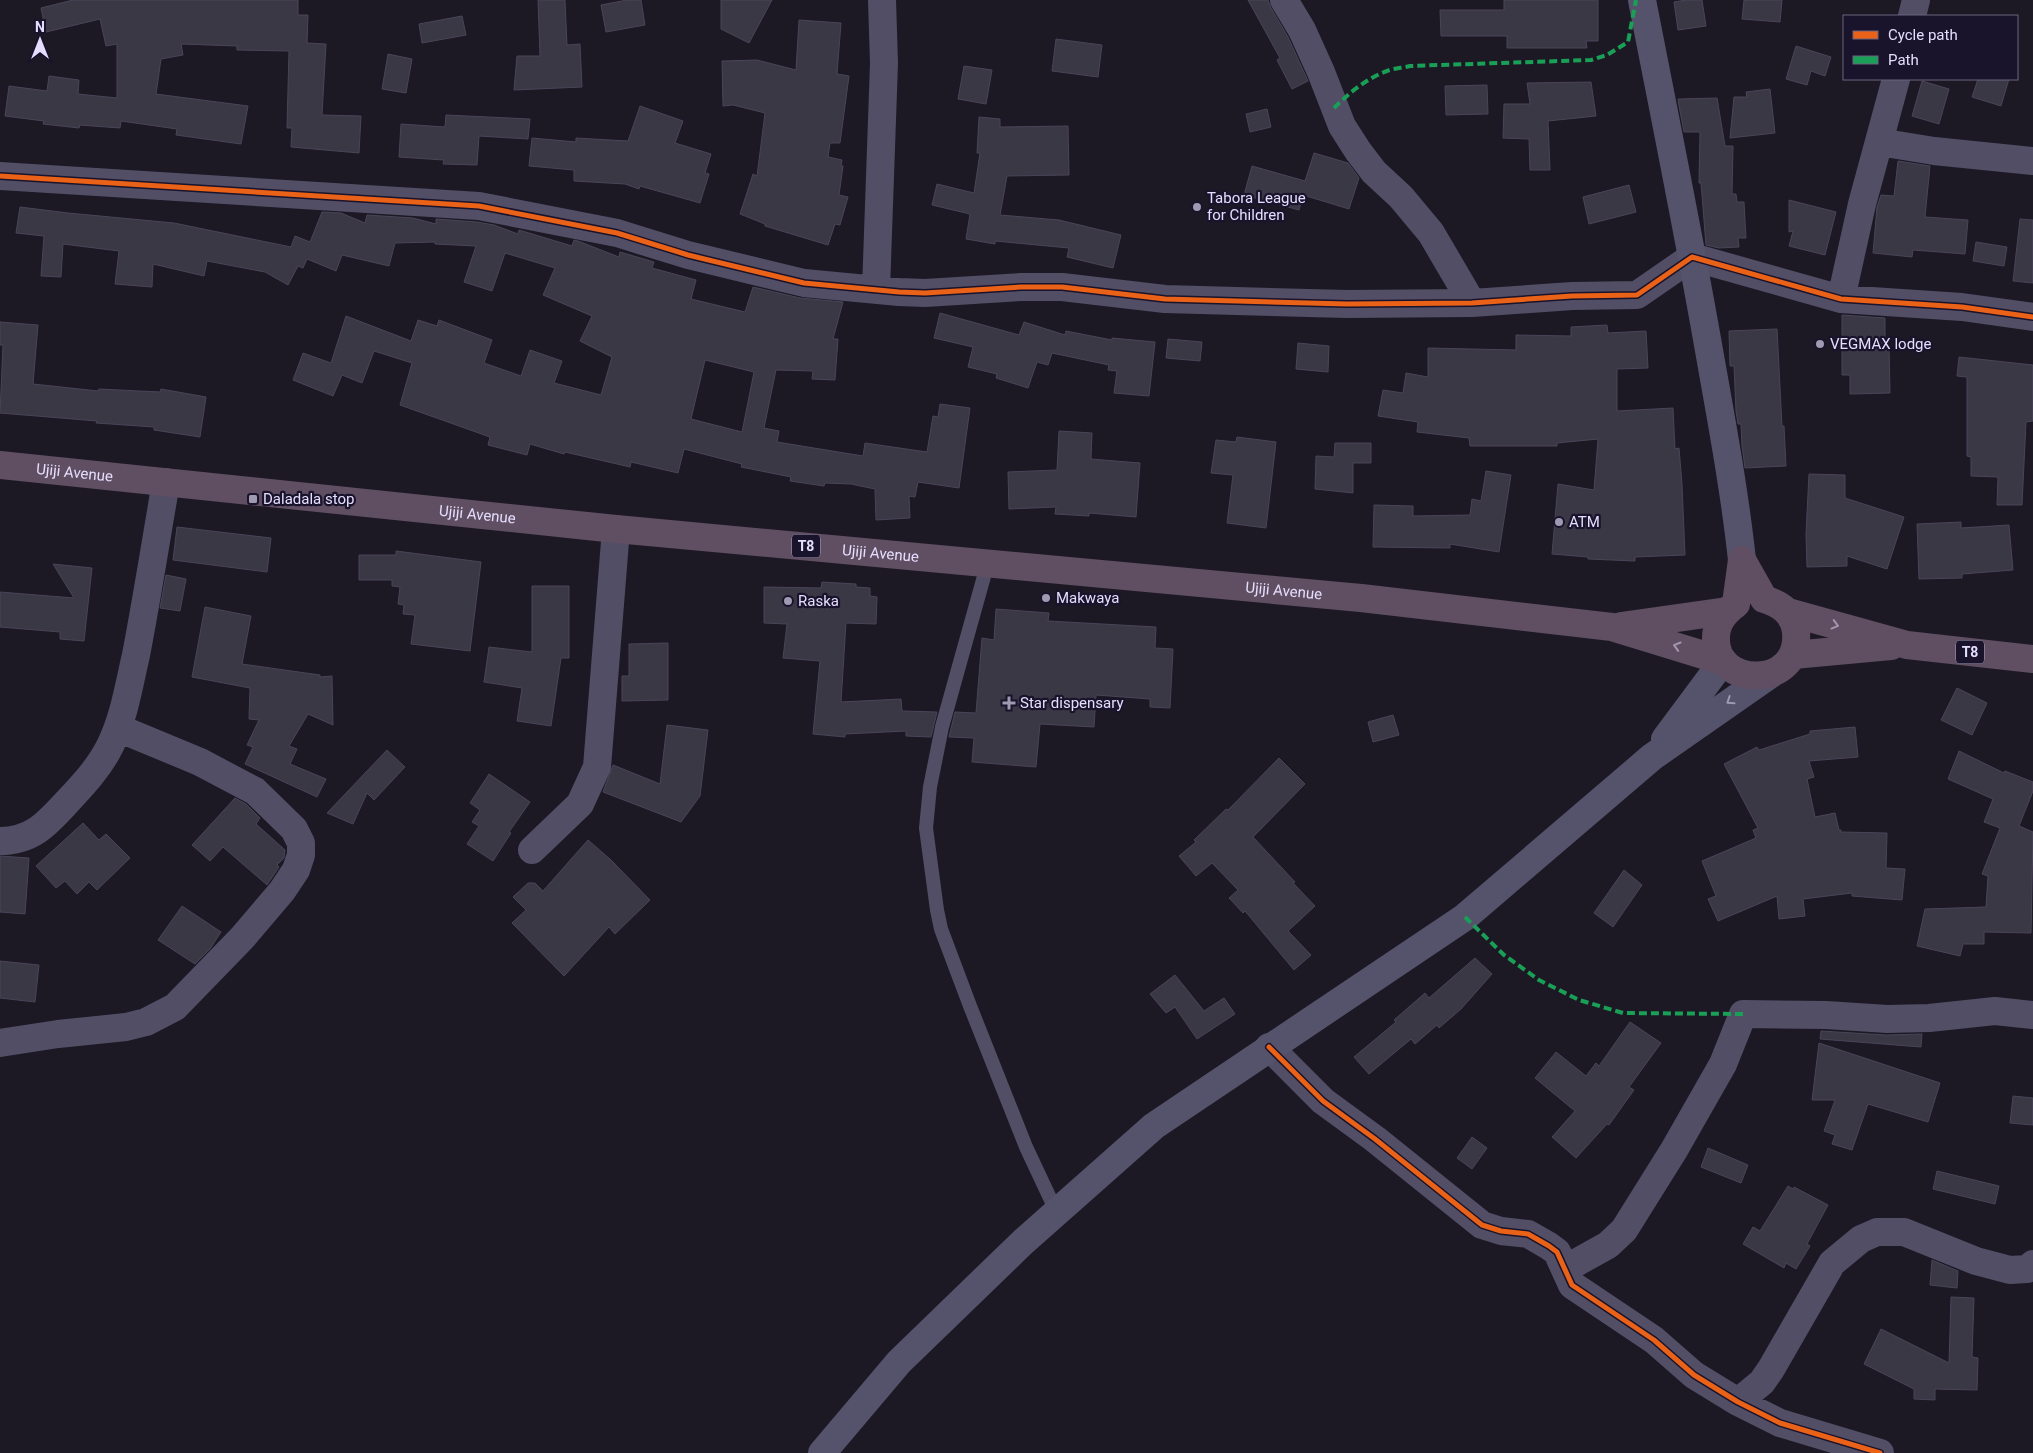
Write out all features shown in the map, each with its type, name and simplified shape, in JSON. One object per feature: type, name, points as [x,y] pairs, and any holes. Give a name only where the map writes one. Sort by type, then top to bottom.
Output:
[{"type":"highway","name":"Ujiji Avenue","points":[[0,465],[616,529],[1361,598],[1612,627]]},
{"type":"highway","points":[[1742,560],[1764,599],[1778,603],[1788,612],[1795,626],[1796,640],[1793,655],[1781,669],[1771,674],[1754,676],[1740,674],[1723,661],[1716,645],[1716,632],[1720,620],[1726,611],[1736,604],[1742,560]]},
{"type":"highway","name":"T8","points":[[1612,627],[1726,611]]},
{"type":"highway","name":"T8","points":[[1788,612],[1907,645],[2033,658]]},
{"type":"highway","name":"T8","points":[[1612,627],[1723,661]]},
{"type":"highway","name":"T8","points":[[1793,655],[1907,645]]},
{"type":"main road","points":[[1642,0],[1692,257],[1733,484],[1742,560]]},
{"type":"main road","points":[[1652,757],[1723,661]]},
{"type":"main road","points":[[822,1453],[899,1362],[1024,1242],[1154,1126],[1464,917],[1652,757],[1771,674]]},
{"type":"street","points":[[876,290],[884,82],[882,0]]},
{"type":"street","points":[[1284,0],[1302,30],[1322,72],[1342,126],[1358,152],[1374,172],[1402,197],[1431,232],[1472,303]]},
{"type":"street","points":[[1912,15],[1916,0]]},
{"type":"street","points":[[1840,299],[1862,204],[1896,80]]},
{"type":"street","points":[[1879,142],[1934,152],[2033,160]]},
{"type":"street","points":[[0,176],[479,206],[617,233],[688,255],[804,283],[876,290],[925,293],[1022,287],[1062,287],[1165,299],[1347,304],[1472,303],[1572,296],[1637,295],[1692,257],[1840,299],[1962,307],[2033,317]]},
{"type":"street","points":[[0,841],[22,839],[50,821],[95,772],[110,747],[118,728],[144,612],[166,482]]},
{"type":"street","points":[[532,850],[580,804],[597,767],[616,529]]},
{"type":"street","points":[[0,1043],[58,1034],[126,1027],[146,1022],[174,1006],[242,938],[282,891],[296,870],[301,855],[302,843],[294,829],[255,791],[200,762],[118,728]]},
{"type":"street","points":[[1565,1269],[1608,1245],[1624,1230],[1674,1150],[1723,1064],[1743,1014],[1826,1015],[1887,1019],[1930,1018],[1995,1010],[2033,1015]]},
{"type":"street","points":[[1269,1047],[1324,1101],[1375,1139],[1482,1225],[1501,1231],[1528,1234],[1557,1252],[1570,1282],[1583,1293],[1609,1308],[1654,1340],[1694,1375],[1738,1402],[1780,1422],[1880,1453]]},
{"type":"street","points":[[1738,1402],[1762,1382],[1771,1369],[1832,1263],[1861,1239],[1877,1232],[1904,1232],[1976,1261],[2010,1270],[2027,1268],[2033,1264]]},
{"type":"lane","points":[[988,562],[942,727],[930,787],[926,828],[941,929],[1026,1147],[1058,1213]]},
{"type":"building","points":[[73,0],[298,0],[298,15],[308,15],[307,43],[326,44],[322,115],[361,116],[359,153],[291,147],[292,128],[287,128],[289,51],[237,50],[237,46],[181,44],[183,55],[161,59],[156,94],[248,106],[241,144],[176,135],[177,129],[121,121],[120,128],[80,125],[79,128],[43,124],[44,121],[5,116],[9,86],[47,91],[49,76],[79,80],[78,94],[117,98],[117,44],[106,46],[100,19],[46,32],[41,8]]},
{"type":"building","points":[[538,0],[565,0],[567,45],[580,44],[582,87],[514,90],[517,56],[540,56]]},
{"type":"building","points":[[627,0],[641,0],[645,25],[606,32],[601,5]]},
{"type":"building","points":[[721,0],[772,0],[749,43],[721,29]]},
{"type":"building","points":[[1248,0],[1268,0],[1288,37],[1308,81],[1292,89],[1277,60],[1280,58]]},
{"type":"building","points":[[1504,0],[1598,0],[1598,41],[1586,41],[1587,48],[1507,48],[1507,36],[1441,36],[1440,10],[1504,10]]},
{"type":"building","points":[[1702,0],[1706,26],[1678,30],[1674,2]]},
{"type":"building","points":[[1744,0],[1782,0],[1780,22],[1742,19]]},
{"type":"building","points":[[462,16],[466,35],[422,43],[419,24]]},
{"type":"building","points":[[799,20],[841,23],[837,74],[849,76],[840,143],[830,143],[828,157],[842,160],[841,166],[843,166],[839,195],[848,197],[840,225],[835,224],[828,245],[765,226],[765,224],[740,214],[753,174],[757,176],[765,113],[733,105],[723,106],[722,61],[757,60],[796,70]]},
{"type":"building","points":[[1056,39],[1102,45],[1098,77],[1052,71]]},
{"type":"building","points":[[1796,46],[1831,57],[1825,76],[1811,71],[1807,85],[1786,79]]},
{"type":"building","points":[[388,54],[412,59],[406,93],[382,89]]},
{"type":"building","points":[[964,66],[992,70],[986,104],[958,99]]},
{"type":"building","points":[[1978,80],[2009,80],[2001,106],[1972,97]]},
{"type":"building","points":[[1922,81],[1949,89],[1939,124],[1912,116]]},
{"type":"building","points":[[1591,82],[1596,116],[1548,121],[1550,170],[1530,170],[1529,139],[1503,138],[1504,104],[1530,104],[1527,83]]},
{"type":"building","points":[[1487,85],[1488,114],[1446,115],[1445,86]]},
{"type":"building","points":[[1770,89],[1775,133],[1730,138],[1734,97],[1747,97],[1746,92]]},
{"type":"building","points":[[1717,98],[1725,146],[1733,146],[1732,194],[1736,194],[1737,202],[1744,202],[1746,238],[1738,238],[1739,247],[1719,248],[1706,245],[1701,183],[1699,183],[1700,132],[1684,132],[1678,99]]},
{"type":"building","points":[[640,106],[683,121],[675,143],[711,154],[705,173],[709,174],[700,203],[640,186],[639,189],[625,184],[574,181],[574,170],[529,166],[532,138],[576,142],[576,138],[628,141]]},
{"type":"building","points":[[1267,109],[1271,127],[1250,132],[1246,114]]},
{"type":"building","points":[[446,115],[530,119],[528,139],[479,136],[477,165],[443,164],[444,160],[399,157],[401,124],[445,127]]},
{"type":"building","points":[[979,117],[1000,119],[1000,127],[1068,126],[1069,175],[1007,176],[1000,215],[1059,220],[1121,235],[1113,268],[1067,257],[1069,248],[995,241],[995,244],[966,239],[970,214],[932,205],[937,184],[974,193],[980,153],[977,153]]},
{"type":"building","points":[[1314,153],[1348,163],[1359,178],[1349,209],[1303,195],[1299,210],[1244,195],[1252,166],[1305,181]]},
{"type":"building","points":[[1898,161],[1930,166],[1925,217],[1968,220],[1965,254],[1913,250],[1912,257],[1873,253],[1877,207],[1881,195],[1894,196]]},
{"type":"building","points":[[1629,185],[1636,212],[1589,224],[1583,197]]},
{"type":"building","points":[[1789,200],[1836,212],[1825,255],[1789,246],[1793,231],[1789,232]]},
{"type":"building","points":[[20,207],[174,223],[291,247],[295,236],[310,242],[322,212],[341,213],[365,223],[367,215],[413,218],[436,224],[436,219],[477,222],[494,225],[518,234],[519,230],[572,246],[574,240],[619,257],[620,252],[654,262],[652,268],[696,280],[691,299],[745,312],[753,287],[800,298],[843,302],[833,339],[838,339],[835,380],[812,379],[813,371],[776,370],[764,428],[779,431],[777,442],[863,456],[865,443],[927,452],[933,416],[938,417],[940,404],[970,408],[959,488],[918,482],[915,497],[909,496],[910,518],[876,520],[875,489],[851,484],[825,483],[824,486],[790,481],[791,477],[741,467],[742,464],[684,449],[678,473],[631,462],[630,467],[565,452],[564,454],[530,444],[527,455],[488,445],[490,437],[400,405],[412,363],[374,351],[362,383],[342,375],[333,396],[293,380],[303,353],[331,363],[346,316],[411,341],[418,320],[437,326],[439,320],[492,340],[484,363],[521,376],[530,350],[562,361],[554,383],[601,395],[612,357],[580,341],[592,316],[543,295],[555,268],[505,253],[492,291],[464,282],[476,246],[435,244],[435,242],[395,243],[389,266],[342,255],[336,271],[307,259],[303,268],[298,266],[288,285],[265,272],[207,261],[204,276],[153,264],[152,287],[115,284],[119,251],[63,244],[61,277],[41,276],[44,236],[16,233]],"holes":[[[705,360],[754,372],[742,432],[691,419]]]},
{"type":"building","points":[[2020,219],[2033,220],[2033,283],[2013,281]]},
{"type":"building","points":[[1976,242],[2007,247],[2004,266],[1973,261]]},
{"type":"building","points":[[940,313],[1019,335],[1024,322],[1065,335],[1066,331],[1112,340],[1112,338],[1155,342],[1149,396],[1114,393],[1117,371],[1108,370],[1109,365],[1052,353],[1048,365],[1037,362],[1028,388],[996,378],[997,374],[968,367],[973,347],[934,338]]},
{"type":"building","points":[[1842,315],[1885,318],[1885,347],[1889,347],[1890,393],[1850,394],[1850,375],[1842,375]]},
{"type":"building","points":[[0,322],[38,325],[33,384],[98,391],[99,389],[160,392],[161,389],[206,397],[200,437],[154,430],[154,427],[0,413],[3,345],[0,345]]},
{"type":"building","points":[[1607,325],[1608,333],[1646,331],[1648,368],[1617,369],[1617,411],[1673,408],[1675,449],[1679,448],[1682,484],[1685,555],[1635,557],[1635,561],[1588,559],[1588,557],[1552,554],[1558,484],[1594,490],[1598,439],[1557,443],[1557,446],[1470,446],[1469,438],[1417,432],[1418,422],[1378,416],[1383,390],[1403,393],[1406,373],[1428,377],[1428,348],[1516,350],[1516,335],[1571,336],[1571,327]]},
{"type":"building","points":[[1777,329],[1786,466],[1745,468],[1741,424],[1738,424],[1736,411],[1734,366],[1730,366],[1729,331]]},
{"type":"building","points":[[1168,339],[1202,342],[1200,361],[1166,358]]},
{"type":"building","points":[[1298,343],[1329,346],[1328,372],[1296,369]]},
{"type":"building","points":[[1959,357],[2033,365],[2033,421],[2026,422],[2022,505],[1997,505],[1998,477],[1971,476],[1971,457],[1967,456],[1967,377],[1957,376]]},
{"type":"building","points":[[1059,431],[1092,433],[1091,459],[1140,463],[1136,517],[1089,513],[1089,516],[1055,514],[1056,507],[1009,509],[1008,472],[1057,470]]},
{"type":"building","points":[[1237,437],[1276,442],[1266,528],[1227,523],[1233,475],[1211,473],[1216,440],[1236,442]]},
{"type":"building","points":[[1335,443],[1371,443],[1371,463],[1353,463],[1353,493],[1315,489],[1316,456],[1334,457]]},
{"type":"building","points":[[1486,471],[1511,475],[1499,552],[1450,544],[1450,548],[1373,547],[1374,505],[1413,506],[1413,516],[1470,515],[1472,499],[1481,501]]},
{"type":"building","points":[[1809,474],[1845,475],[1845,498],[1904,517],[1887,569],[1847,556],[1847,566],[1807,567],[1806,534]]},
{"type":"building","points":[[1961,522],[1961,528],[2009,525],[2013,570],[1962,574],[1962,578],[1919,579],[1917,524]]},
{"type":"building","points":[[177,527],[271,538],[267,572],[173,560]]},
{"type":"building","points":[[396,551],[481,562],[470,651],[411,644],[415,615],[403,614],[404,605],[398,604],[400,587],[392,586],[392,580],[359,580],[359,555],[396,555]]},
{"type":"building","points":[[53,564],[92,568],[84,641],[60,639],[60,632],[0,627],[0,592],[74,598]]},
{"type":"building","points":[[166,575],[186,579],[180,611],[160,608]]},
{"type":"building","points":[[822,582],[856,584],[856,587],[870,588],[870,596],[877,597],[876,624],[846,623],[841,702],[901,699],[902,711],[937,712],[931,737],[906,736],[906,731],[845,734],[845,737],[813,734],[820,661],[783,658],[787,624],[764,623],[764,587],[821,588]]},
{"type":"building","points":[[532,586],[569,586],[569,658],[561,658],[551,726],[517,721],[522,688],[484,682],[489,647],[532,652]]},
{"type":"building","points":[[205,607],[251,616],[242,664],[320,675],[320,677],[332,676],[333,725],[308,714],[289,746],[297,749],[290,764],[326,779],[317,797],[245,764],[253,747],[247,745],[259,720],[249,719],[250,688],[192,677]]},
{"type":"building","points":[[996,609],[1049,613],[1048,621],[1156,627],[1155,648],[1173,649],[1170,708],[1150,707],[1150,699],[1096,695],[1094,727],[1040,724],[1036,767],[972,762],[974,738],[949,737],[955,712],[976,713],[982,638],[994,640]]},
{"type":"building","points":[[668,643],[668,700],[622,701],[622,676],[629,676],[629,644]]},
{"type":"building","points":[[1957,688],[1987,703],[1972,735],[1941,720]]},
{"type":"building","points":[[1393,715],[1399,735],[1373,742],[1368,722]]},
{"type":"building","points":[[667,725],[708,730],[700,796],[681,822],[603,792],[613,765],[660,784]]},
{"type":"building","points":[[1855,727],[1858,757],[1809,761],[1814,777],[1807,779],[1815,817],[1835,813],[1841,832],[1887,833],[1886,868],[1905,869],[1902,900],[1852,896],[1852,893],[1803,899],[1805,916],[1779,919],[1777,896],[1718,921],[1708,899],[1716,896],[1702,861],[1756,838],[1753,830],[1758,828],[1724,764],[1757,747],[1759,750],[1810,734],[1810,731]]},
{"type":"building","points":[[387,750],[405,767],[374,800],[367,793],[353,824],[327,813]]},
{"type":"building","points":[[1959,751],[2004,773],[2005,771],[2033,782],[2033,791],[2019,826],[2033,832],[2031,933],[1984,932],[1984,944],[1963,944],[1960,956],[1917,946],[1925,909],[1986,907],[1988,876],[1982,874],[2000,828],[1984,822],[1993,799],[1948,779]]},
{"type":"building","points":[[1279,758],[1305,784],[1253,837],[1315,906],[1288,931],[1311,955],[1294,970],[1245,911],[1243,913],[1229,898],[1238,890],[1212,863],[1196,876],[1179,856],[1196,842],[1194,840],[1226,809],[1228,810]]},
{"type":"building","points":[[489,774],[530,802],[509,832],[511,833],[493,861],[467,844],[479,826],[472,822],[480,810],[470,803]]},
{"type":"building","points":[[235,798],[246,804],[260,818],[256,824],[285,850],[284,858],[277,865],[279,867],[267,885],[223,847],[210,861],[192,845]]},
{"type":"building","points":[[83,823],[99,840],[106,834],[130,858],[97,890],[89,882],[77,894],[65,881],[56,888],[36,866]]},
{"type":"building","points":[[588,840],[611,860],[650,900],[615,934],[609,927],[564,976],[512,923],[526,910],[513,897],[528,883],[535,883],[543,891]]},
{"type":"building","points":[[0,856],[29,858],[25,914],[0,912]]},
{"type":"building","points":[[1624,870],[1642,885],[1613,927],[1594,913]]},
{"type":"building","points":[[182,906],[221,932],[210,949],[195,964],[158,940]]},
{"type":"building","points":[[1475,958],[1492,974],[1461,1009],[1439,1028],[1437,1025],[1415,1044],[1411,1039],[1369,1074],[1354,1057],[1396,1022],[1394,1020],[1425,993],[1429,998]]},
{"type":"building","points":[[0,961],[39,965],[35,1002],[0,998]]},
{"type":"building","points":[[1175,975],[1204,1011],[1224,998],[1235,1014],[1197,1039],[1175,1007],[1166,1013],[1150,994]]},
{"type":"building","points":[[1630,1022],[1661,1043],[1629,1087],[1634,1090],[1609,1125],[1607,1124],[1576,1158],[1552,1137],[1575,1111],[1535,1078],[1556,1052],[1586,1076],[1596,1063],[1599,1066]]},
{"type":"building","points":[[1821,1031],[1886,1035],[1922,1034],[1921,1047],[1820,1039]]},
{"type":"building","points":[[1819,1043],[1940,1083],[1928,1122],[1868,1104],[1852,1150],[1832,1144],[1835,1135],[1824,1131],[1835,1100],[1812,1100]]},
{"type":"building","points":[[2013,1096],[2033,1098],[2033,1125],[2010,1123]]},
{"type":"building","points":[[1472,1137],[1487,1148],[1472,1169],[1457,1158]]},
{"type":"building","points":[[1708,1148],[1748,1165],[1741,1183],[1701,1167]]},
{"type":"building","points":[[1937,1171],[1999,1186],[1995,1204],[1933,1189]]},
{"type":"building","points":[[1788,1186],[1793,1189],[1794,1187],[1828,1205],[1807,1244],[1810,1246],[1796,1269],[1786,1263],[1784,1268],[1743,1244],[1753,1227],[1760,1231]]},
{"type":"building","points":[[1932,1260],[1958,1271],[1957,1288],[1930,1285]]},
{"type":"building","points":[[1951,1297],[1974,1298],[1972,1357],[1978,1358],[1977,1390],[1935,1389],[1935,1400],[1914,1399],[1914,1389],[1864,1364],[1881,1329],[1949,1363]]},
{"type":"marked path","points":[[1334,108],[1365,82],[1390,70],[1410,66],[1591,60],[1607,55],[1628,42],[1636,0]]},
{"type":"marked path","points":[[1465,917],[1504,955],[1539,980],[1579,1000],[1623,1013],[1743,1014]]},
{"type":"cycle path","points":[[0,176],[479,206],[617,233],[688,255],[804,283],[899,292],[925,293],[1021,287],[1062,287],[1165,299],[1347,304],[1472,303],[1572,296],[1637,295],[1692,257],[1841,299],[1962,307],[2033,317]]},
{"type":"cycle path","points":[[1269,1047],[1323,1101],[1375,1139],[1482,1225],[1501,1231],[1528,1234],[1557,1252],[1572,1285],[1654,1340],[1694,1375],[1738,1402],[1780,1423],[1880,1453]]},
{"type":"place","name":"Tabora League for Children","points":[[1197,207]]},
{"type":"place","name":"VEGMAX lodge","points":[[1820,344]]},
{"type":"place","name":"Daladala stop","points":[[253,499]]},
{"type":"place","name":"ATM","points":[[1559,522]]},
{"type":"place","name":"Makwaya","points":[[1046,598]]},
{"type":"place","name":"Raska","points":[[788,601]]},
{"type":"place","name":"Star dispensary","points":[[1009,703]]}]
